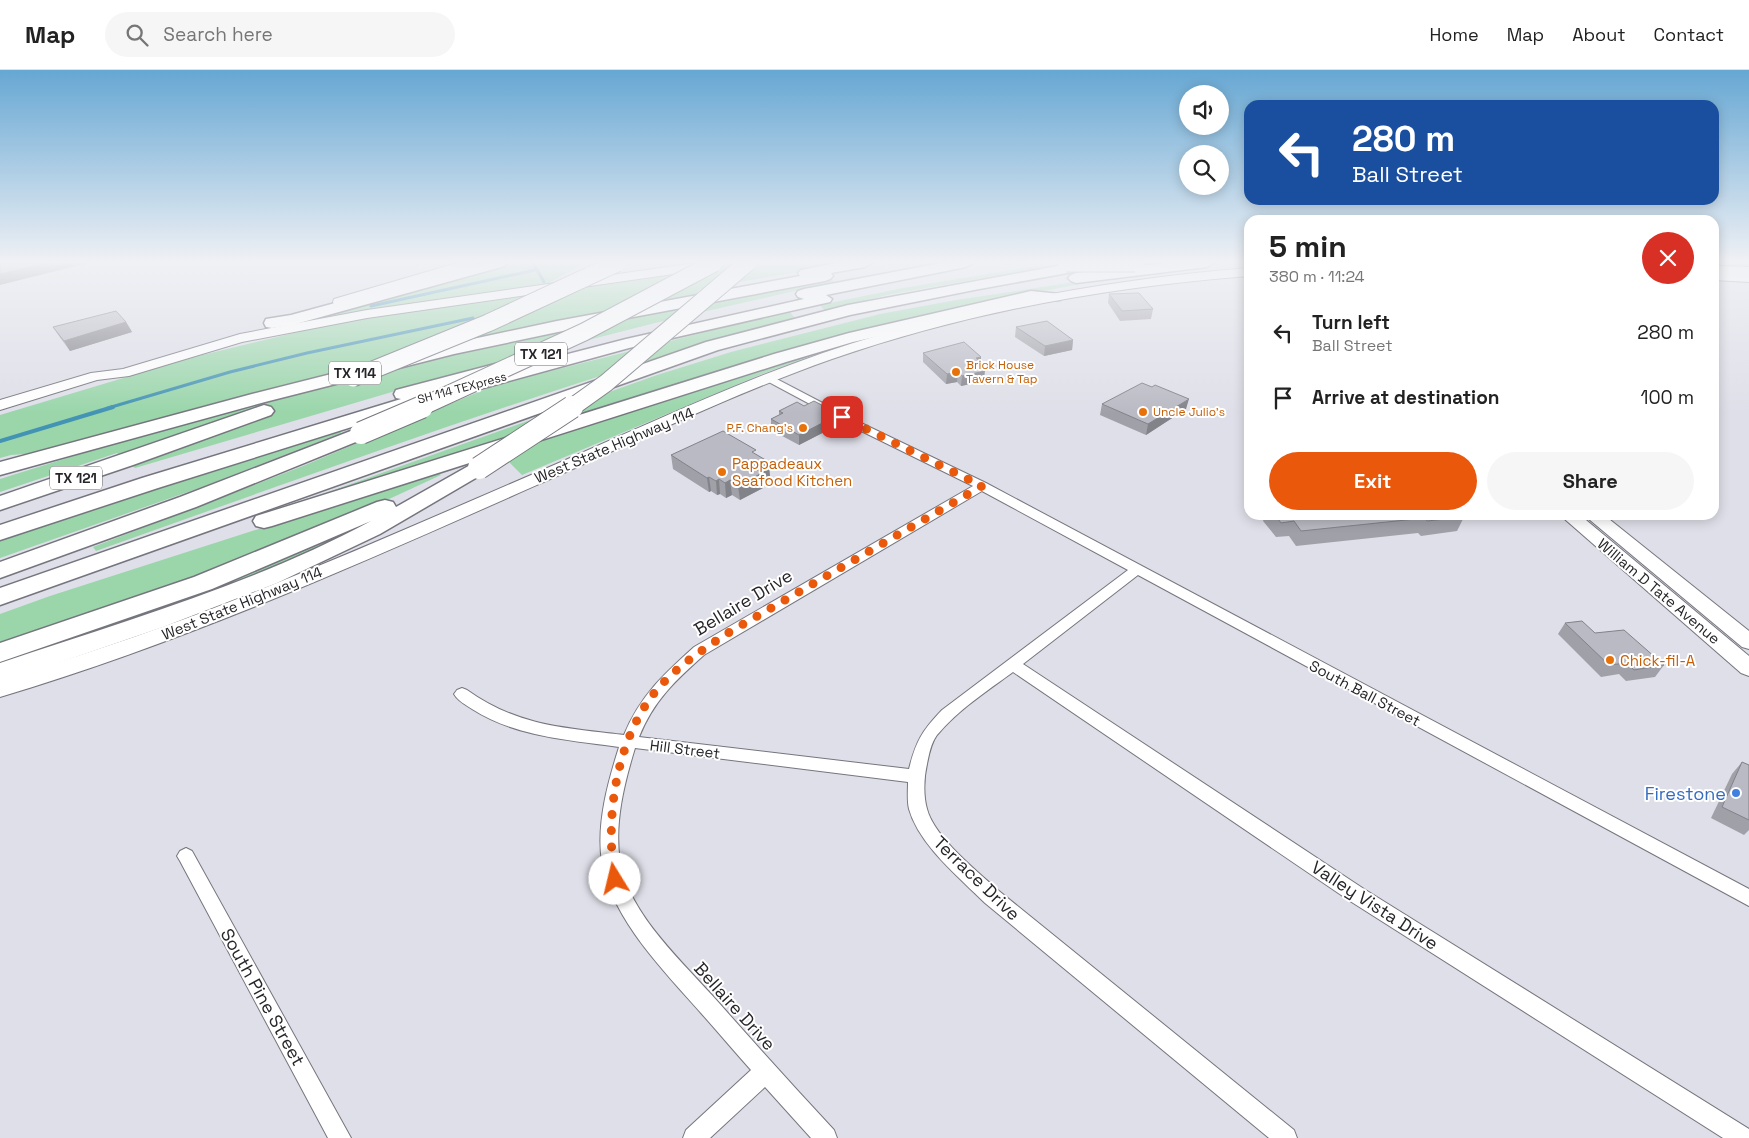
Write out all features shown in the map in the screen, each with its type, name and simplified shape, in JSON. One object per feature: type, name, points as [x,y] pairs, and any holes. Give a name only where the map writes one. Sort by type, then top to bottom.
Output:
[{"type":"highway","points":[[272,323],[318,313]]},
{"type":"highway","points":[[353,378],[374,363],[495,313]]},
{"type":"highway","name":"TX 121","points":[[0,503],[126,461],[353,378],[510,313]]},
{"type":"highway","name":"TX 121","points":[[0,570],[188,502],[361,433],[515,367],[623,313]]},
{"type":"highway","name":"TX 114","points":[[0,469],[189,416],[427,355],[627,313]]},
{"type":"highway","points":[[0,673],[174,613],[305,562],[393,519],[479,468],[556,419],[606,382],[688,313]]},
{"type":"highway","name":"SH 114 TEXpress","points":[[0,520],[262,436],[445,382],[578,347],[721,313]]},
{"type":"highway","name":"SH 114 TEXpress","points":[[0,533],[268,445],[431,396],[626,344],[763,313]]},
{"type":"highway","points":[[0,598],[712,346],[837,313]]},
{"type":"highway","points":[[634,373],[659,371],[791,333],[874,313]]},
{"type":"highway","points":[[0,610],[150,557],[780,358],[849,338],[955,313]]},
{"type":"highway","points":[[0,653],[202,583],[479,468]]},
{"type":"main road","points":[[0,406],[306,313]]},
{"type":"main road","points":[[96,376],[124,373],[240,338],[381,313]]},
{"type":"main road","name":"West State Highway 114","points":[[0,689],[145,641],[254,600],[769,378],[859,346],[919,328],[985,313]]},
{"type":"main road","name":"William D Tate Avenue","points":[[1591,523],[1611,530],[1749,643]]},
{"type":"main road","name":"William D Tate Avenue","points":[[1591,523],[1749,668]]},
{"type":"main road","points":[[1726,648],[1749,643]]},
{"type":"street","name":"South Ball Street","points":[[769,378],[855,424],[982,486],[1749,898]]},
{"type":"street","name":"Bellaire Drive","points":[[826,1138],[659,951],[630,909],[615,879],[611,854],[611,825],[618,775],[634,727],[647,705],[661,686],[699,651],[982,486]]},
{"type":"street","name":"Terrace Drive","points":[[1136,570],[947,714],[929,734],[922,750],[916,776],[918,809],[929,832],[951,858],[992,897],[1286,1138]]},
{"type":"street","name":"Valley Vista Drive","points":[[1012,664],[1357,895],[1743,1138]]},
{"type":"street","name":"Hill Street","points":[[462,694],[490,714],[521,726],[564,735],[916,776]]},
{"type":"street","name":"South Pine Street","points":[[186,856],[340,1138]]},
{"type":"street","points":[[694,1138],[766,1071]]},
{"type":"green space","points":[[327,313],[374,313],[265,330]]},
{"type":"green space","points":[[405,313],[699,313],[436,379],[135,468],[117,453],[0,492],[0,479],[96,449],[11,455],[0,458],[0,415],[190,358],[331,324]]},
{"type":"green space","points":[[782,313],[791,313],[795,318],[618,370],[356,458],[96,551],[93,547],[303,466],[495,385]]},
{"type":"green space","points":[[940,313],[292,505],[657,375],[731,352],[880,314]]},
{"type":"green space","points":[[832,346],[835,347],[762,374],[522,475],[497,450]]},
{"type":"green space","points":[[340,430],[341,433],[202,487],[0,558],[0,540],[233,463]]},
{"type":"green space","points":[[436,472],[441,475],[374,506],[210,575],[0,645],[0,614],[50,596]]},
{"type":"green space","points":[[391,510],[355,533],[213,594],[210,585]]},
{"type":"building","points":[[109,313],[118,313],[126,322],[64,341],[53,327]]},
{"type":"building","points":[[1047,321],[1073,340],[1045,346],[1016,327]]},
{"type":"building","points":[[964,342],[981,357],[976,358],[985,366],[980,367],[985,371],[962,376],[958,372],[947,374],[923,353]]},
{"type":"building","points":[[1142,383],[1152,387],[1155,385],[1189,399],[1148,424],[1102,404]]},
{"type":"building","points":[[814,401],[833,411],[828,413],[834,417],[799,435],[771,419],[783,413],[779,411],[797,402],[804,406]]},
{"type":"building","points":[[723,431],[756,450],[752,452],[769,462],[755,469],[762,473],[738,486],[730,480],[725,483],[719,479],[716,481],[709,477],[707,478],[671,455]]},
{"type":"building","points":[[1279,520],[1406,520],[1301,531],[1294,521],[1281,523]]},
{"type":"building","points":[[1582,621],[1595,633],[1624,630],[1664,665],[1634,670],[1627,663],[1609,665],[1565,623]]},
{"type":"building","points":[[1742,762],[1749,765],[1749,820],[1722,807]]},
{"type":"waterway","points":[[108,408],[230,372],[307,353],[473,318]]},
{"type":"waterway","points":[[0,441],[113,407]]},
{"type":"place","name":"Brick House Tavern & Tap","points":[[956,372]]},
{"type":"place","name":"Uncle Julio's","points":[[1143,412]]},
{"type":"place","name":"P.F. Chang's","points":[[803,428]]},
{"type":"place","name":"Pappadeaux Seafood Kitchen","points":[[722,472]]},
{"type":"place","name":"Chick-fil-A","points":[[1610,660]]},
{"type":"place","name":"Firestone","points":[[1736,793]]},
{"type":"route","points":[[615,879],[611,854],[611,825],[618,775],[634,727],[647,705],[670,676],[699,651],[728,633],[982,486],[842,417]]}]
